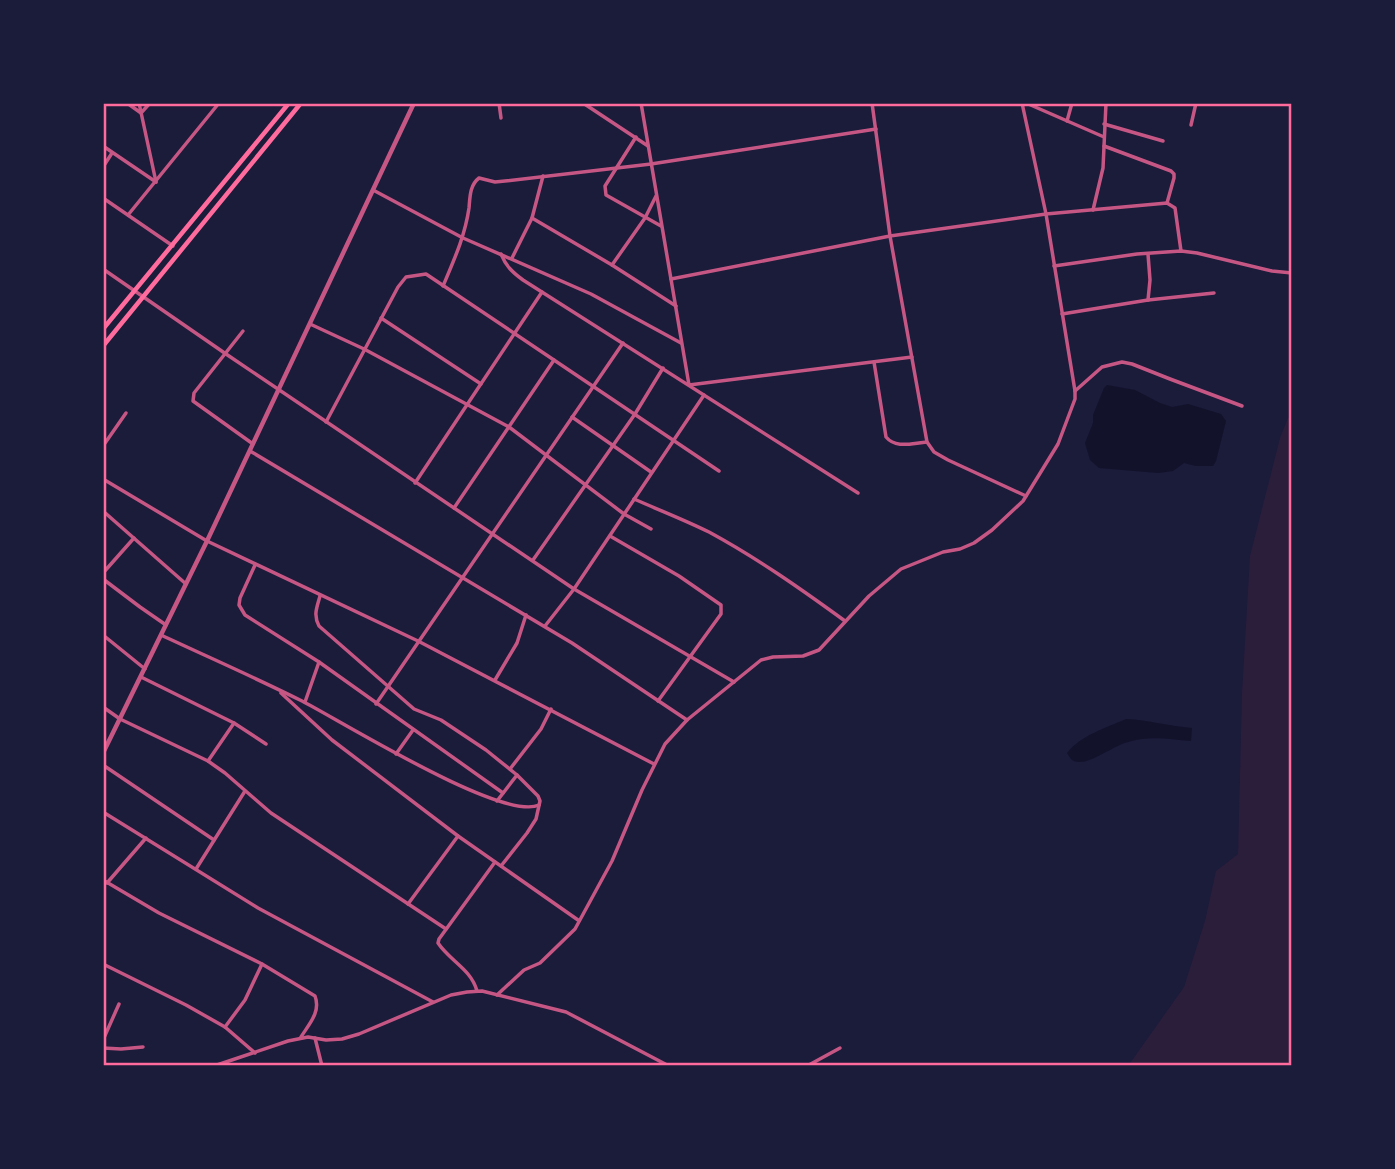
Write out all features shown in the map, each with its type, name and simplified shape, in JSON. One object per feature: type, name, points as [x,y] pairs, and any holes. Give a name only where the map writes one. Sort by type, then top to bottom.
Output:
[{"type":"main road","points":[[103,329],[289,103]]},
{"type":"main road","points":[[103,346],[301,103]]},
{"type":"street","points":[[127,103],[141,113]]},
{"type":"street","points":[[139,103],[156,182]]},
{"type":"street","points":[[141,113],[150,103]]},
{"type":"street","points":[[128,215],[219,103]]},
{"type":"street","points":[[103,753],[207,541],[414,103]]},
{"type":"street","points":[[499,103],[501,118]]},
{"type":"street","points":[[583,103],[648,146]]},
{"type":"street","points":[[641,103],[689,385]]},
{"type":"street","points":[[873,103],[890,236],[927,442],[934,452],[941,456],[1026,496]]},
{"type":"street","points":[[1024,103],[1104,137]]},
{"type":"street","points":[[497,995],[524,970],[540,963],[575,929],[612,862],[642,790],[665,744],[687,720],[761,660],[803,656],[818,650],[869,596],[901,569],[974,543],[992,530],[1026,496],[1058,444],[1075,399],[1075,391],[1046,214],[1024,103]]},
{"type":"street","points":[[1067,121],[1072,103]]},
{"type":"street","points":[[1093,210],[1101,183],[1106,103]]},
{"type":"street","points":[[1191,125],[1196,103]]},
{"type":"street","points":[[1104,124],[1163,141]]},
{"type":"street","points":[[443,286],[463,238],[471,190],[479,178],[495,181],[651,163],[876,129]]},
{"type":"street","points":[[636,137],[605,186],[606,195],[662,226]]},
{"type":"street","points":[[103,146],[156,182]]},
{"type":"street","points":[[1104,146],[1171,171],[1174,178],[1167,203]]},
{"type":"street","points":[[103,167],[112,153]]},
{"type":"street","points":[[512,258],[532,218],[543,176]]},
{"type":"street","points":[[373,190],[463,238],[591,294],[682,343]]},
{"type":"street","points":[[612,265],[645,218],[657,195]]},
{"type":"street","points":[[103,198],[173,246]]},
{"type":"street","points":[[671,279],[890,236],[1046,214],[1167,203],[1175,208],[1181,251]]},
{"type":"street","points":[[532,218],[676,306]]},
{"type":"street","points":[[1054,266],[1181,251],[1292,273]]},
{"type":"street","points":[[501,254],[511,271],[542,292],[858,493]]},
{"type":"street","points":[[1148,254],[1148,300]]},
{"type":"street","points":[[103,270],[574,589],[734,682]]},
{"type":"street","points":[[326,422],[398,287],[406,277],[426,274],[719,471]]},
{"type":"street","points":[[415,483],[542,292]]},
{"type":"street","points":[[1062,314],[1214,293]]},
{"type":"street","points":[[381,318],[481,384]]},
{"type":"street","points":[[310,324],[363,349],[509,427],[624,514],[651,529]]},
{"type":"street","points":[[243,331],[194,393],[194,401],[253,444]]},
{"type":"street","points":[[376,704],[461,576],[623,343]]},
{"type":"street","points":[[689,385],[912,357]]},
{"type":"street","points":[[454,508],[554,360]]},
{"type":"street","points":[[874,362],[886,437],[898,445],[927,442]]},
{"type":"street","points":[[1075,391],[1102,367],[1122,362],[1242,406]]},
{"type":"street","points":[[533,561],[635,414],[663,368]]},
{"type":"street","points":[[545,626],[574,589],[704,395]]},
{"type":"street","points":[[103,446],[126,414]]},
{"type":"street","points":[[572,417],[652,473]]},
{"type":"street","points":[[250,450],[545,626],[687,720]]},
{"type":"street","points":[[103,479],[207,541],[418,641],[655,764]]},
{"type":"street","points":[[634,499],[707,532],[739,550],[788,579],[845,621]]},
{"type":"street","points":[[103,511],[186,584]]},
{"type":"street","points":[[610,536],[679,576],[721,605],[720,614],[658,701]]},
{"type":"street","points":[[103,573],[134,538]]},
{"type":"street","points":[[256,564],[240,598],[239,605],[244,615],[319,663],[503,793]]},
{"type":"street","points":[[103,579],[166,625]]},
{"type":"street","points":[[320,595],[316,611],[319,626],[414,709],[441,720],[486,750],[538,796],[540,801],[536,819],[501,866]]},
{"type":"street","points":[[495,680],[517,643],[526,615]]},
{"type":"street","points":[[103,635],[145,669]]},
{"type":"street","points":[[161,635],[305,702],[444,778],[496,801],[534,808],[539,805]]},
{"type":"street","points":[[305,702],[319,663]]},
{"type":"street","points":[[141,677],[234,723],[266,744]]},
{"type":"street","points":[[277,689],[332,740],[458,836],[578,920]]},
{"type":"street","points":[[103,707],[120,719],[208,761],[271,813],[446,929]]},
{"type":"street","points":[[510,769],[541,729],[551,709]]},
{"type":"street","points":[[208,761],[234,723]]},
{"type":"street","points":[[396,754],[413,730]]},
{"type":"street","points":[[103,765],[214,840]]},
{"type":"street","points":[[496,801],[517,775]]},
{"type":"street","points":[[196,869],[245,791]]},
{"type":"street","points":[[103,812],[258,908],[433,1002]]},
{"type":"street","points":[[408,904],[458,836]]},
{"type":"street","points":[[146,838],[105,882],[159,914],[262,964],[315,996],[318,1004],[316,1013],[300,1038]]},
{"type":"street","points":[[477,991],[466,971],[438,943],[495,862]]},
{"type":"street","points":[[103,964],[225,1027],[255,1053]]},
{"type":"street","points":[[225,1027],[245,1000],[262,964]]},
{"type":"street","points":[[214,1066],[300,1038],[342,1039],[451,995],[477,991],[566,1012],[669,1066]]},
{"type":"street","points":[[103,1040],[119,1004]]},
{"type":"street","points":[[315,1038],[322,1066]]},
{"type":"street","points":[[103,1048],[143,1047]]},
{"type":"street","points":[[807,1066],[840,1048]]},
{"type":"shaded area","points":[[1107,385],[1135,390],[1172,407],[1188,404],[1221,414],[1226,421],[1213,466],[1184,463],[1173,471],[1158,473],[1099,468],[1090,460],[1085,443],[1093,423],[1093,415]]},
{"type":"shaded area","points":[[1292,417],[1292,1066],[1128,1066],[1184,987],[1205,921],[1216,871],[1238,854],[1242,693],[1250,556],[1280,438],[1288,418]]},
{"type":"shaded area","points":[[1126,719],[1192,728],[1191,741],[1141,739],[1120,745],[1084,762],[1069,757],[1067,753],[1079,741]]}]
